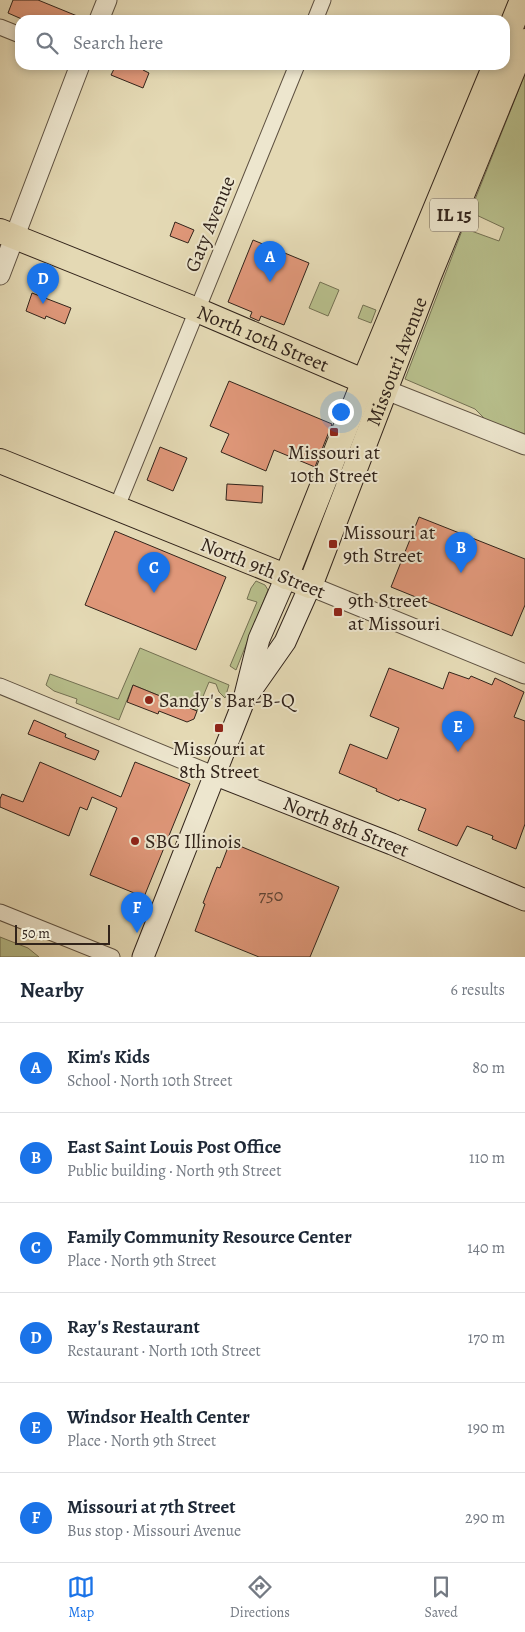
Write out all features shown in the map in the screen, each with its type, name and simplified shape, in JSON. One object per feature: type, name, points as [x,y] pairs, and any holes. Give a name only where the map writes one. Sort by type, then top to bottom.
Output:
[{"type":"main road","points":[[510,30],[522,0]]},
{"type":"main road","name":"Missouri Avenue","points":[[243,703],[285,642],[310,586],[429,276],[525,41]]},
{"type":"main road","name":"Missouri Avenue","points":[[143,957],[243,703],[259,639],[493,70]]},
{"type":"main road","name":"North 10th Street","points":[[8,234],[197,310],[386,390]]},
{"type":"main road","name":"North 9th Street","points":[[0,461],[310,586]]},
{"type":"main road","name":"North 8th Street","points":[[216,775],[392,844],[525,900]]},
{"type":"street","points":[[100,15],[107,0]]},
{"type":"street","points":[[317,15],[323,0]]},
{"type":"street","points":[[0,27],[15,33]]},
{"type":"street","points":[[0,275],[8,234],[78,70]]},
{"type":"street","name":"Gaty Avenue","points":[[116,509],[295,70]]},
{"type":"street","name":"North 10th Street","points":[[386,390],[525,445]]},
{"type":"street","name":"North 9th Street","points":[[310,586],[525,674]]},
{"type":"street","name":"North 8th Street","points":[[0,686],[216,775]]},
{"type":"street","points":[[0,912],[112,957]]},
{"type":"green space","points":[[525,74],[525,434],[486,420],[475,409],[405,379],[463,228],[499,241],[504,228],[470,212]]},
{"type":"green space","points":[[320,282],[339,290],[328,316],[309,308]]},
{"type":"green space","points":[[363,305],[376,310],[371,323],[358,318]]},
{"type":"green space","points":[[256,581],[265,585],[268,590],[236,670],[230,666],[257,602],[247,599]]},
{"type":"green space","points":[[140,648],[229,685],[225,698],[219,692],[216,684],[209,682],[197,711],[133,685],[119,720],[76,703],[77,699],[54,691],[46,685],[50,674],[118,699]]},
{"type":"green space","points":[[0,937],[28,948],[39,957],[0,957]]},
{"type":"building","points":[[13,0],[38,0],[75,15],[15,16],[8,13]]},
{"type":"building","points":[[114,70],[143,70],[149,73],[143,88],[111,75]]},
{"type":"building","points":[[175,222],[194,230],[188,243],[170,236]]},
{"type":"building","points":[[253,240],[309,263],[284,325],[261,316],[259,321],[250,317],[252,312],[228,302]]},
{"type":"building","points":[[32,293],[71,308],[65,324],[46,316],[45,319],[26,311]]},
{"type":"building","points":[[229,381],[332,424],[315,467],[274,450],[266,471],[221,452],[229,434],[210,426]]},
{"type":"building","points":[[160,447],[187,458],[173,491],[147,480]]},
{"type":"building","points":[[227,484],[263,486],[262,503],[226,500]]},
{"type":"building","points":[[419,517],[525,559],[525,605],[512,636],[391,587]]},
{"type":"building","points":[[115,531],[226,577],[196,650],[85,605]]},
{"type":"building","points":[[389,668],[443,689],[449,672],[469,679],[471,676],[492,685],[495,678],[524,692],[514,717],[525,721],[525,824],[516,849],[492,839],[493,836],[467,826],[457,846],[418,830],[426,809],[400,799],[399,801],[376,791],[377,789],[339,773],[350,744],[387,759],[399,728],[370,716]]},
{"type":"building","points":[[133,685],[197,711],[194,719],[187,722],[159,711],[158,714],[127,702]]},
{"type":"building","points":[[34,720],[66,734],[65,737],[99,751],[95,760],[28,734]]},
{"type":"building","name":"SBC Illinois","points":[[40,762],[121,797],[135,762],[190,784],[144,897],[90,875],[117,808],[92,797],[87,810],[80,807],[69,836],[0,807],[2,794],[23,802]]},
{"type":"building","points":[[230,842],[339,887],[310,957],[259,957],[195,931],[205,904],[203,903],[217,867],[220,868]]},
{"type":"place","name":"Kim's Kids","points":[[270,282]]},
{"type":"place","name":"Ray's Restaurant","points":[[43,304]]},
{"type":"place","name":"Missouri at 10th Street","points":[[334,432]]},
{"type":"place","name":"Missouri at 9th Street","points":[[333,544]]},
{"type":"place","name":"East Saint Louis Post Office","points":[[461,573]]},
{"type":"place","name":"Family Community Resource Center","points":[[154,593]]},
{"type":"place","name":"9th Street at Missouri","points":[[338,612]]},
{"type":"place","name":"Sandy's Bar-B-Q","points":[[149,700]]},
{"type":"place","name":"Missouri at 8th Street","points":[[219,728]]},
{"type":"place","name":"Windsor Health Center","points":[[458,752]]},
{"type":"place","name":"SBC Illinois","points":[[135,841]]},
{"type":"place","name":"Missouri at 7th Street","points":[[137,933]]}]
